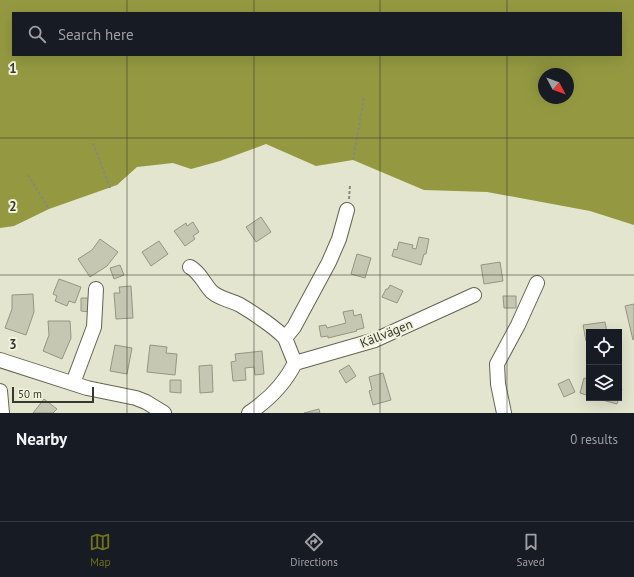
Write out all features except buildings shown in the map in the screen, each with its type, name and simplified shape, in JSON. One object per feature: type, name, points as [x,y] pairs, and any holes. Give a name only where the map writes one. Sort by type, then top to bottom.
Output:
[{"type":"street","points":[[285,338],[294,327],[329,262],[339,239],[347,210]]},
{"type":"street","points":[[190,267],[197,272],[211,290],[218,296],[250,311],[280,332],[285,338],[294,363],[290,373],[261,405],[249,413]]},
{"type":"street","points":[[504,413],[498,384],[497,364],[518,325],[537,283]]},
{"type":"street","points":[[73,384],[94,327],[96,288]]},
{"type":"street","name":"Källvägen","points":[[294,363],[375,340],[474,295]]},
{"type":"street","points":[[0,360],[73,384],[102,392],[136,398],[164,413]]},
{"type":"street","points":[[0,391],[2,413]]},
{"type":"path","points":[[352,160],[364,98]]},
{"type":"path","points":[[93,143],[110,188]]},
{"type":"path","points":[[28,175],[49,209]]},
{"type":"shaded area","points":[[0,0],[634,0],[634,225],[590,211],[487,192],[424,190],[353,160],[316,166],[266,144],[220,161],[191,169],[173,163],[137,167],[117,185],[49,209],[14,226],[0,228]]}]
